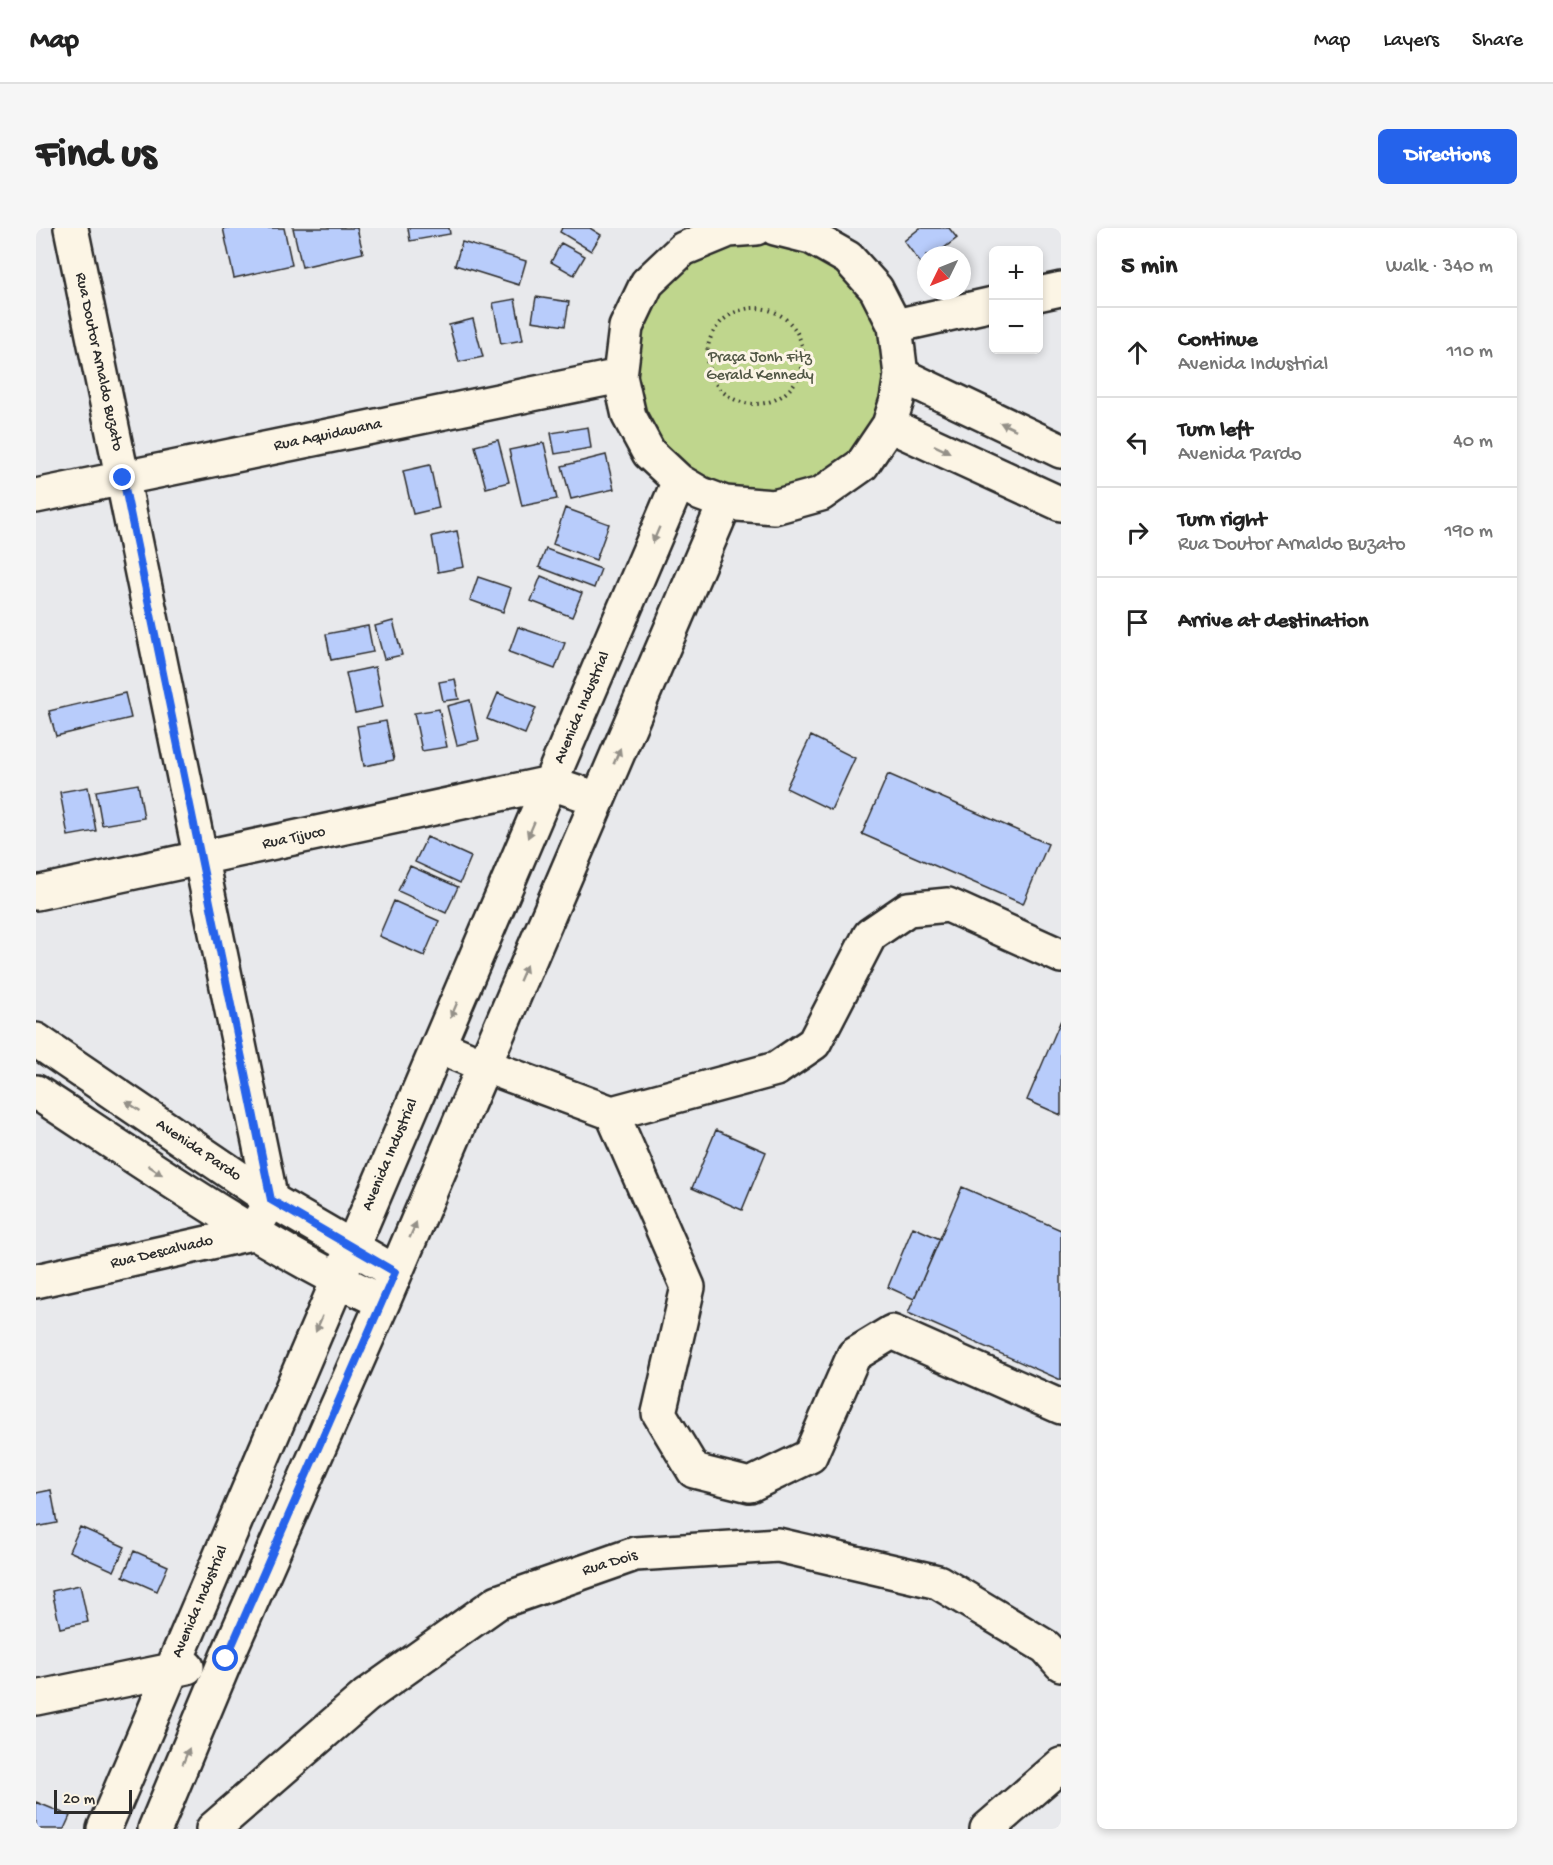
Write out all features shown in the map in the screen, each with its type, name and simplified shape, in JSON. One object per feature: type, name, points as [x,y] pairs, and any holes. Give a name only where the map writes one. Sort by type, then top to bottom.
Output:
[{"type":"street","name":"Rua Doutor Arnaldo Buzato","points":[[71,228],[271,1200]]},
{"type":"street","points":[[738,229],[683,249],[648,283],[626,327],[620,376],[629,416],[649,453],[679,481],[701,494],[724,503],[774,507],[821,494],[862,465],[889,425],[897,400],[901,375],[895,326],[876,289],[848,258],[811,237],[775,228]]},
{"type":"street","points":[[1043,293],[1061,289]]},
{"type":"street","points":[[895,326],[989,305]]},
{"type":"street","points":[[901,375],[1061,452]]},
{"type":"street","name":"Rua Aquidauana","points":[[36,496],[620,376]]},
{"type":"street","points":[[889,425],[1061,504]]},
{"type":"street","name":"Avenida Industrial","points":[[104,1829],[679,481]]},
{"type":"street","points":[[215,1827],[182,1815],[161,1815],[724,503]]},
{"type":"street","points":[[551,783],[598,799]]},
{"type":"street","name":"Rua Tijuco","points":[[36,893],[551,783]]},
{"type":"street","points":[[438,1046],[612,1113],[776,1070],[814,1043],[870,935],[908,909],[948,905],[1061,956]]},
{"type":"street","name":"Avenida Pardo","points":[[36,1040],[271,1200],[351,1247],[389,1287]]},
{"type":"street","points":[[36,1092],[252,1233],[338,1281],[389,1287]]},
{"type":"street","points":[[612,1113],[688,1287],[659,1413],[694,1471],[750,1485],[810,1456],[854,1355],[892,1332],[1061,1407]]},
{"type":"street","points":[[252,1233],[271,1200]]},
{"type":"street","name":"Rua Descalvado","points":[[36,1281],[252,1233]]},
{"type":"street","name":"Rua Dois","points":[[215,1827],[366,1696],[498,1602],[635,1554],[778,1545],[938,1582],[1046,1647],[1061,1664]]},
{"type":"street","points":[[36,1698],[226,1659]]},
{"type":"street","points":[[987,1829],[1061,1765]]},
{"type":"path","points":[[749,308],[764,308],[778,313],[798,334],[803,349],[800,374],[794,385],[780,398],[762,404],[748,405],[723,393],[714,383],[708,370],[706,356],[708,342],[714,330],[729,315],[749,308]]},
{"type":"green space","name":"Praça Jonh Fitz Gerald Kennedy","points":[[761,240],[786,243],[810,250],[821,255],[851,277],[873,307],[878,318],[885,342],[888,367],[885,392],[878,416],[873,427],[851,457],[821,479],[810,484],[786,491],[761,494],[736,491],[712,484],[701,479],[671,457],[649,427],[644,416],[637,392],[634,367],[637,342],[644,318],[649,307],[671,277],[701,255],[712,250],[736,243]]},
{"type":"building","points":[[223,228],[284,228],[292,265],[234,278]]},
{"type":"building","points":[[293,228],[357,228],[363,253],[302,267]]},
{"type":"building","points":[[408,228],[449,228],[450,234],[410,241]]},
{"type":"building","points":[[562,228],[590,228],[601,235],[591,251],[560,232]]},
{"type":"building","points":[[920,228],[949,228],[957,238],[947,246],[917,246],[917,258],[904,241]]},
{"type":"building","points":[[462,242],[526,261],[519,285],[455,265]]},
{"type":"building","points":[[561,243],[585,256],[574,275],[551,262]]},
{"type":"building","points":[[536,297],[569,302],[565,326],[532,321]]},
{"type":"building","points":[[515,299],[523,340],[501,344],[493,303]]},
{"type":"building","points":[[473,319],[483,357],[459,362],[449,325]]},
{"type":"building","points":[[588,427],[591,448],[555,454],[551,433]]},
{"type":"building","points":[[498,440],[509,482],[486,488],[475,446]]},
{"type":"building","points":[[544,443],[557,499],[522,506],[509,450]]},
{"type":"building","points":[[606,455],[614,489],[571,499],[562,466]]},
{"type":"building","points":[[430,465],[439,508],[413,514],[403,471]]},
{"type":"building","points":[[565,508],[609,524],[596,560],[553,544]]},
{"type":"building","points":[[457,531],[464,567],[438,572],[432,536]]},
{"type":"building","points":[[546,549],[601,569],[594,588],[539,567]]},
{"type":"building","points":[[541,576],[582,593],[572,617],[531,601]]},
{"type":"building","points":[[478,577],[511,588],[503,612],[470,600]]},
{"type":"building","points":[[393,621],[402,655],[384,659],[375,626]]},
{"type":"building","points":[[368,626],[373,652],[331,660],[326,634]]},
{"type":"building","points":[[518,627],[565,643],[555,669],[509,652]]},
{"type":"building","points":[[375,667],[383,707],[355,713],[346,673]]},
{"type":"building","points":[[455,679],[459,699],[443,701],[439,682]]},
{"type":"building","points":[[125,693],[131,718],[56,736],[49,711]]},
{"type":"building","points":[[498,693],[536,708],[525,734],[487,719]]},
{"type":"building","points":[[470,700],[479,740],[457,745],[447,706]]},
{"type":"building","points":[[439,709],[447,747],[422,751],[414,713]]},
{"type":"building","points":[[386,721],[394,760],[364,766],[357,726]]},
{"type":"building","points":[[811,736],[855,758],[831,810],[786,788]]},
{"type":"building","points":[[888,774],[1048,844],[1023,904],[862,834]]},
{"type":"building","points":[[138,784],[144,818],[102,825],[96,791]]},
{"type":"building","points":[[88,787],[96,831],[68,836],[60,792]]},
{"type":"building","points":[[427,837],[471,857],[460,883],[415,862]]},
{"type":"building","points":[[410,866],[458,887],[446,913],[398,891]]},
{"type":"building","points":[[394,901],[439,921],[424,956],[379,936]]},
{"type":"building","points":[[1061,1020],[1061,1115],[1027,1100]]},
{"type":"building","points":[[716,1130],[766,1152],[742,1210],[692,1188]]},
{"type":"building","points":[[962,1187],[1061,1230],[1061,1380],[908,1313]]},
{"type":"building","points":[[913,1227],[940,1239],[914,1299],[888,1287]]},
{"type":"building","points":[[51,1490],[57,1523],[36,1527],[36,1493]]},
{"type":"building","points":[[80,1527],[125,1547],[114,1571],[69,1551]]},
{"type":"building","points":[[134,1551],[168,1566],[157,1591],[123,1576]]},
{"type":"building","points":[[80,1585],[88,1622],[60,1628],[52,1591]]},
{"type":"building","points":[[36,1802],[70,1816],[64,1829],[36,1829]]},
{"type":"route","points":[[123,478],[271,1200],[395,1272],[226,1659]]}]
